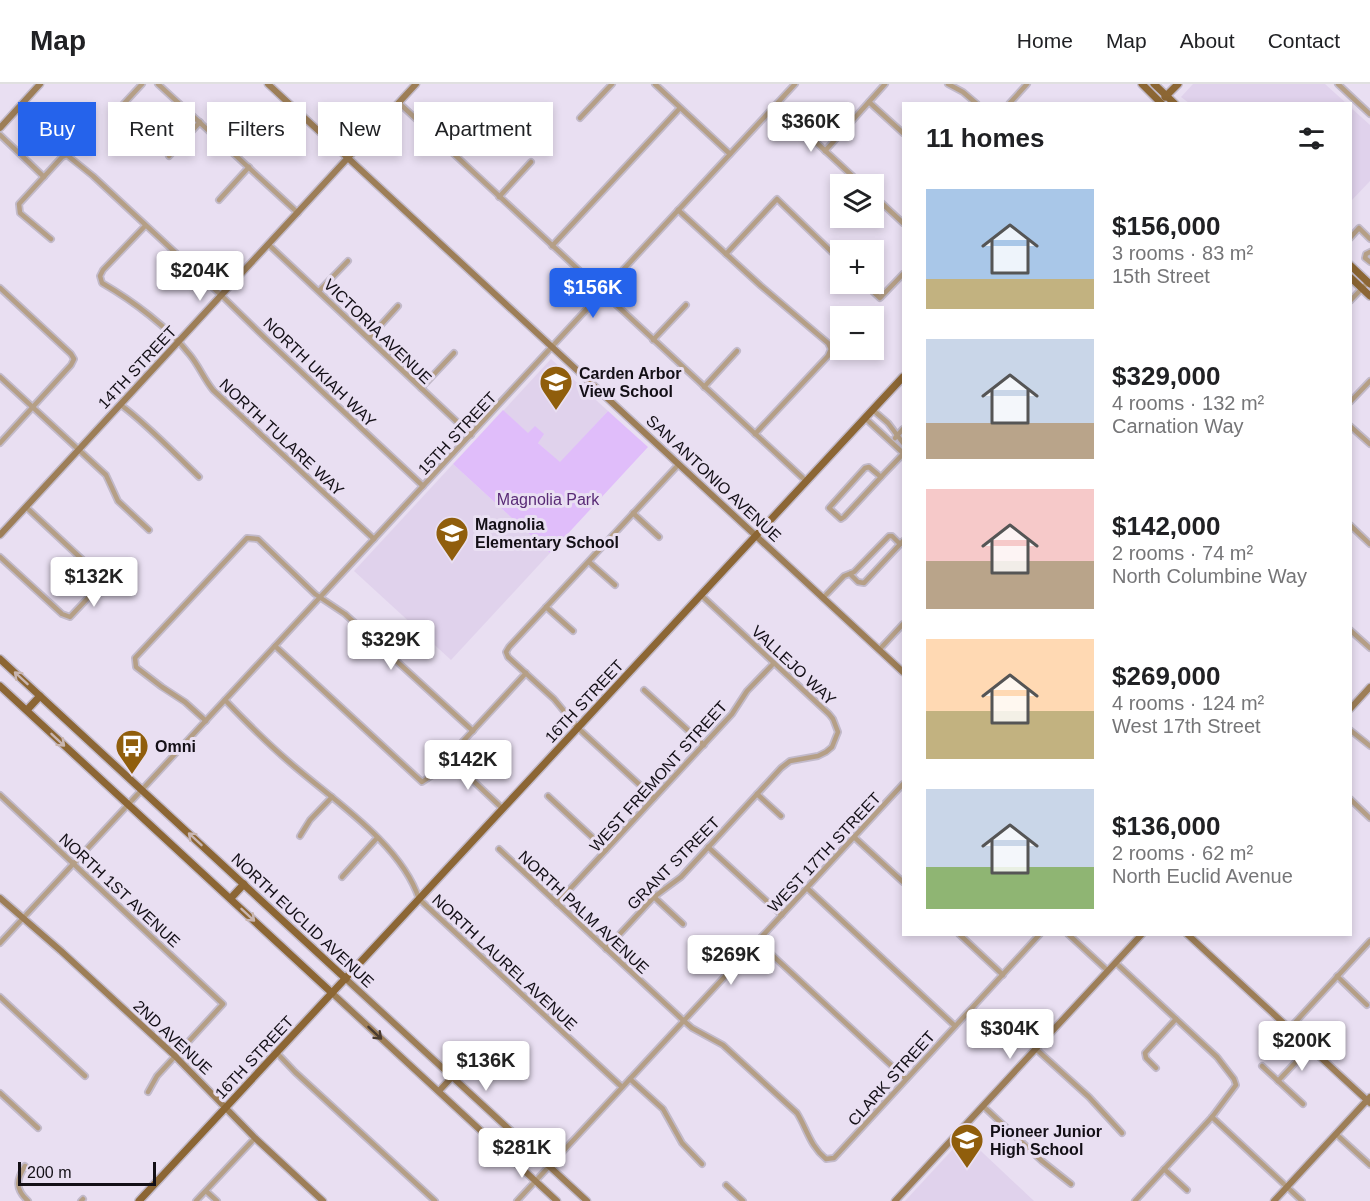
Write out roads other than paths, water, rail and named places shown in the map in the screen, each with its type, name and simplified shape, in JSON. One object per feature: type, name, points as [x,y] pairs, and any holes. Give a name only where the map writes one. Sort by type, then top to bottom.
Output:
[{"type":"main road","points":[[0,128],[40,84]]},
{"type":"main road","name":"SAN ANTONIO AVENUE","points":[[268,84],[902,671]]},
{"type":"main road","name":"14TH STREET","points":[[400,102],[416,84]]},
{"type":"main road","points":[[1142,84],[1160,102]]},
{"type":"main road","points":[[1154,84],[1173,102]]},
{"type":"main road","points":[[1162,102],[1178,84]]},
{"type":"main road","name":"14TH STREET","points":[[0,535],[349,158]]},
{"type":"main road","points":[[1352,268],[1367,284],[1370,296]]},
{"type":"main road","points":[[1352,278],[1367,284]]},
{"type":"main road","name":"16TH STREET","points":[[139,1201],[902,378]]},
{"type":"main road","name":"NORTH EUCLID AVENUE","points":[[0,659],[587,1201]]},
{"type":"main road","name":"NORTH EUCLID AVENUE","points":[[0,686],[557,1201]]},
{"type":"main road","points":[[1352,707],[1370,687]]},
{"type":"main road","points":[[27,710],[40,696]]},
{"type":"main road","points":[[231,898],[244,884]]},
{"type":"main road","name":"2ND AVENUE","points":[[0,898],[175,1056],[255,1137],[323,1201]]},
{"type":"main road","points":[[895,1201],[1140,936]]},
{"type":"main road","points":[[1189,936],[1369,1100],[1274,1201]]},
{"type":"main road","points":[[439,1091],[452,1077]]},
{"type":"street","points":[[125,102],[142,84]]},
{"type":"street","points":[[158,84],[298,213]]},
{"type":"street","points":[[580,118],[612,84]]},
{"type":"street","points":[[655,84],[730,154]]},
{"type":"street","name":"15TH STREET","points":[[0,944],[795,84]]},
{"type":"street","points":[[825,151],[885,84]]},
{"type":"street","points":[[948,84],[975,102]]},
{"type":"street","points":[[1011,102],[1027,84]]},
{"type":"street","points":[[1338,84],[1370,114]]},
{"type":"street","points":[[869,102],[902,132]]},
{"type":"street","points":[[776,105],[850,174]]},
{"type":"street","points":[[402,106],[414,117]]},
{"type":"street","points":[[552,246],[680,108]]},
{"type":"street","points":[[195,127],[200,122]]},
{"type":"street","points":[[0,135],[44,177],[19,204],[20,213],[51,239]]},
{"type":"street","name":"NORTH UKIAH WAY","points":[[44,177],[67,155],[93,176],[423,486]]},
{"type":"street","points":[[455,156],[806,481]]},
{"type":"street","points":[[499,197],[531,162]]},
{"type":"street","points":[[219,200],[249,167]]},
{"type":"street","points":[[726,254],[777,199],[830,250]]},
{"type":"street","points":[[884,205],[902,222]]},
{"type":"street","points":[[678,210],[828,343],[831,349],[828,356],[755,434]]},
{"type":"street","name":"NORTH TULARE WAY","points":[[145,226],[103,270],[100,276],[102,284],[134,303],[178,343],[196,363],[205,381],[213,390],[374,540]]},
{"type":"street","points":[[1352,236],[1359,228],[1370,239]]},
{"type":"street","name":"VICTORIA AVENUE","points":[[269,245],[471,435]]},
{"type":"street","points":[[1370,252],[1365,258],[1370,262]]},
{"type":"street","points":[[320,291],[348,261]]},
{"type":"street","points":[[884,294],[902,275]]},
{"type":"street","points":[[1352,299],[1367,284]]},
{"type":"street","points":[[0,288],[74,359],[0,443]]},
{"type":"street","points":[[653,340],[686,305]]},
{"type":"street","points":[[369,338],[398,306]]},
{"type":"street","points":[[704,387],[737,351]]},
{"type":"street","points":[[421,388],[454,353]]},
{"type":"street","points":[[0,377],[106,475],[118,501],[149,530]]},
{"type":"street","points":[[1352,400],[1370,381]]},
{"type":"street","points":[[121,405],[147,424],[164,444],[199,477]]},
{"type":"street","points":[[873,410],[902,441]]},
{"type":"street","points":[[865,418],[902,452]]},
{"type":"street","points":[[1352,428],[1370,444]]},
{"type":"street","points":[[891,442],[902,430]]},
{"type":"street","points":[[881,477],[872,468],[866,468],[832,504],[831,512],[841,519],[844,517],[881,477],[902,454]]},
{"type":"street","points":[[654,798],[578,728],[558,703],[508,657],[506,652],[679,464]]},
{"type":"street","points":[[0,557],[62,614],[70,617],[101,584],[100,576],[26,507]]},
{"type":"street","points":[[633,513],[659,537]]},
{"type":"street","points":[[1352,527],[1370,544]]},
{"type":"street","points":[[823,598],[844,576],[854,572],[889,536],[902,543],[864,583],[858,582],[850,574]]},
{"type":"street","points":[[206,721],[185,702],[136,667],[135,658],[247,538],[258,539],[320,598],[345,614],[473,731]]},
{"type":"street","points":[[589,562],[615,585]]},
{"type":"street","name":"VALLEJO WAY","points":[[700,595],[833,719],[838,732],[832,747],[826,752],[790,761],[781,768]]},
{"type":"street","points":[[546,607],[573,631]]},
{"type":"street","points":[[879,650],[902,625]]},
{"type":"street","points":[[1352,632],[1370,648]]},
{"type":"street","points":[[275,646],[422,782],[427,780],[526,673]]},
{"type":"street","name":"WEST FREMONT STREET","points":[[557,903],[704,745],[732,714],[747,691],[774,663]]},
{"type":"street","points":[[644,690],[704,745]]},
{"type":"street","name":"NORTH LAUREL AVENUE","points":[[225,700],[289,763],[332,797],[377,838],[399,862],[419,899],[622,1087]]},
{"type":"street","points":[[1352,732],[1370,746]]},
{"type":"street","points":[[448,757],[503,808]]},
{"type":"street","name":"GRANT STREET","points":[[606,949],[654,897],[681,877],[781,768]]},
{"type":"street","name":"WEST 17TH STREET","points":[[517,1201],[902,785]]},
{"type":"street","points":[[757,794],[781,816]]},
{"type":"street","name":"NORTH 1ST AVENUE","points":[[0,795],[223,1004],[175,1056]]},
{"type":"street","points":[[548,796],[606,850]]},
{"type":"street","points":[[300,836],[310,820],[332,797]]},
{"type":"street","points":[[1352,801],[1370,818]]},
{"type":"street","points":[[854,837],[902,881]]},
{"type":"street","points":[[342,877],[377,838]]},
{"type":"street","points":[[708,848],[782,915]]},
{"type":"street","name":"NORTH PALM AVENUE","points":[[499,849],[684,1021],[731,1052],[797,1113],[808,1138],[817,1151],[826,1159],[834,1158]]},
{"type":"street","points":[[807,888],[955,1026]]},
{"type":"street","points":[[654,897],[683,924]]},
{"type":"street","points":[[961,936],[1003,975]]},
{"type":"street","name":"CLARK STREET","points":[[834,1158],[1038,936]]},
{"type":"street","points":[[1070,936],[1108,971]]},
{"type":"street","points":[[757,941],[906,1079]]},
{"type":"street","points":[[1289,1029],[1370,941]]},
{"type":"street","points":[[1116,963],[1224,1065],[1236,1085],[1212,1117],[1135,1201]]},
{"type":"street","points":[[1337,976],[1367,1005]]},
{"type":"street","points":[[0,997],[85,1076]]},
{"type":"street","points":[[1156,1068],[1146,1058],[1145,1053],[1176,1019]]},
{"type":"street","points":[[1278,1081],[1310,1048]]},
{"type":"street","points":[[1036,1049],[1089,1098],[1122,1133]]},
{"type":"street","points":[[278,1053],[295,1072],[435,1201]]},
{"type":"street","points":[[148,1092],[157,1076],[175,1056]]},
{"type":"street","points":[[1262,1066],[1303,1104]]},
{"type":"street","points":[[630,1079],[663,1109],[682,1143],[702,1164]]},
{"type":"street","points":[[0,1093],[38,1128]]},
{"type":"street","points":[[983,1106],[1042,1161],[1071,1184]]},
{"type":"street","points":[[1212,1117],[1302,1201]]},
{"type":"street","points":[[1336,1134],[1370,1165]]},
{"type":"street","points":[[196,1201],[255,1137]]},
{"type":"street","points":[[25,1166],[18,1177],[17,1184],[19,1191],[28,1201]]},
{"type":"street","points":[[1164,1169],[1187,1190]]},
{"type":"street","points":[[726,1185],[743,1201]]},
{"type":"street","points":[[206,1191],[217,1201]]},
{"type":"place","name":"Carden Arbor View School","points":[[556,411]]},
{"type":"place","name":"Magnolia Elementary School","points":[[452,562]]},
{"type":"place","name":"Omni","points":[[132,775]]},
{"type":"place","name":"Pioneer Junior High School","points":[[967,1169]]},
{"type":"park label","name":"Magnolia Park","points":[[548,499]]}]
